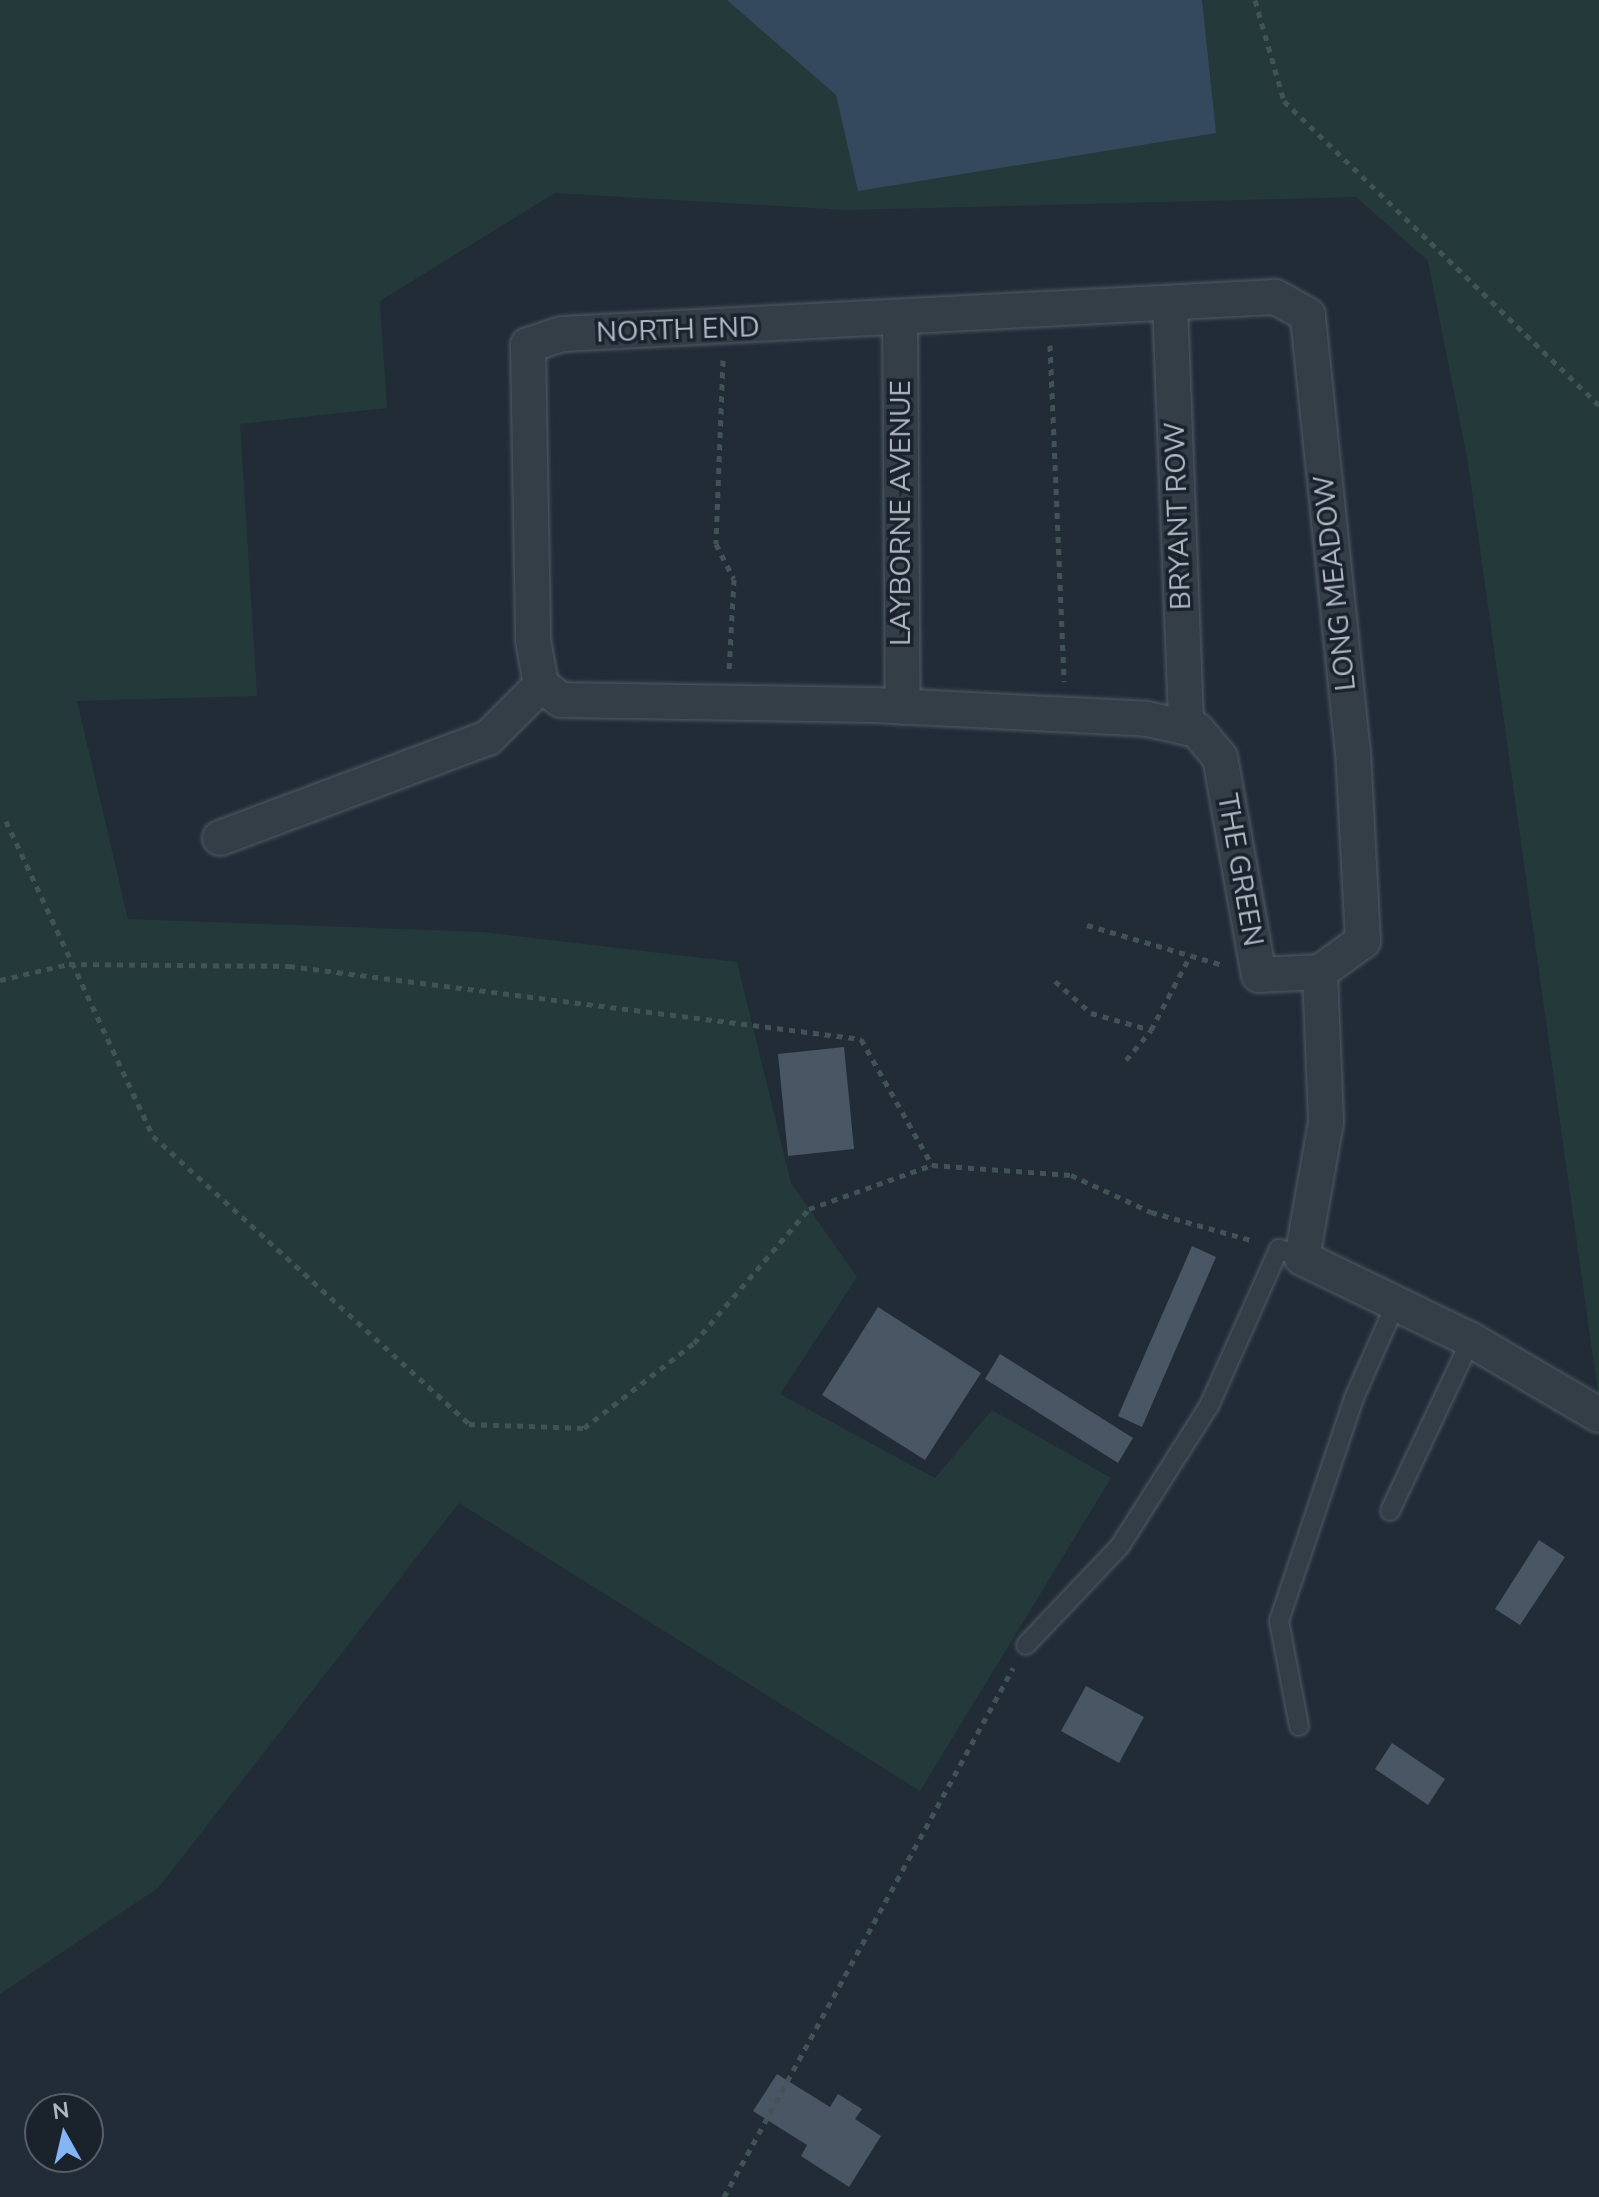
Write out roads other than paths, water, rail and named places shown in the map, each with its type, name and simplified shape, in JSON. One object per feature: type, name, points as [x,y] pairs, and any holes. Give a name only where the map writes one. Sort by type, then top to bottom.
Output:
[{"type":"street","name":"LONG MEADOW","points":[[1170,303],[1275,297],[1308,315],[1353,753],[1363,941],[1320,972]]},
{"type":"street","name":"NORTH END","points":[[541,685],[533,640],[528,345],[562,334],[1170,303]]},
{"type":"street","name":"BRYANT ROW","points":[[1170,303],[1186,728]]},
{"type":"street","name":"LAYBORNE AVENUE","points":[[900,319],[903,707]]},
{"type":"street","points":[[220,838],[488,738],[541,685],[561,700],[903,707],[1066,715],[1186,728]]},
{"type":"street","name":"THE GREEN","points":[[1186,728],[1220,757],[1259,975],[1320,972]]},
{"type":"street","points":[[1320,972],[1326,1122],[1290,1253],[1471,1340],[1599,1415]]},
{"type":"lane","points":[[1026,1645],[1129,1533],[1209,1406],[1290,1253]]},
{"type":"lane","points":[[1299,1726],[1279,1621],[1354,1398],[1396,1303]]},
{"type":"lane","points":[[1390,1511],[1471,1340]]},
{"type":"water","points":[[727,0],[1202,0],[1216,133],[858,191],[836,95]]}]
